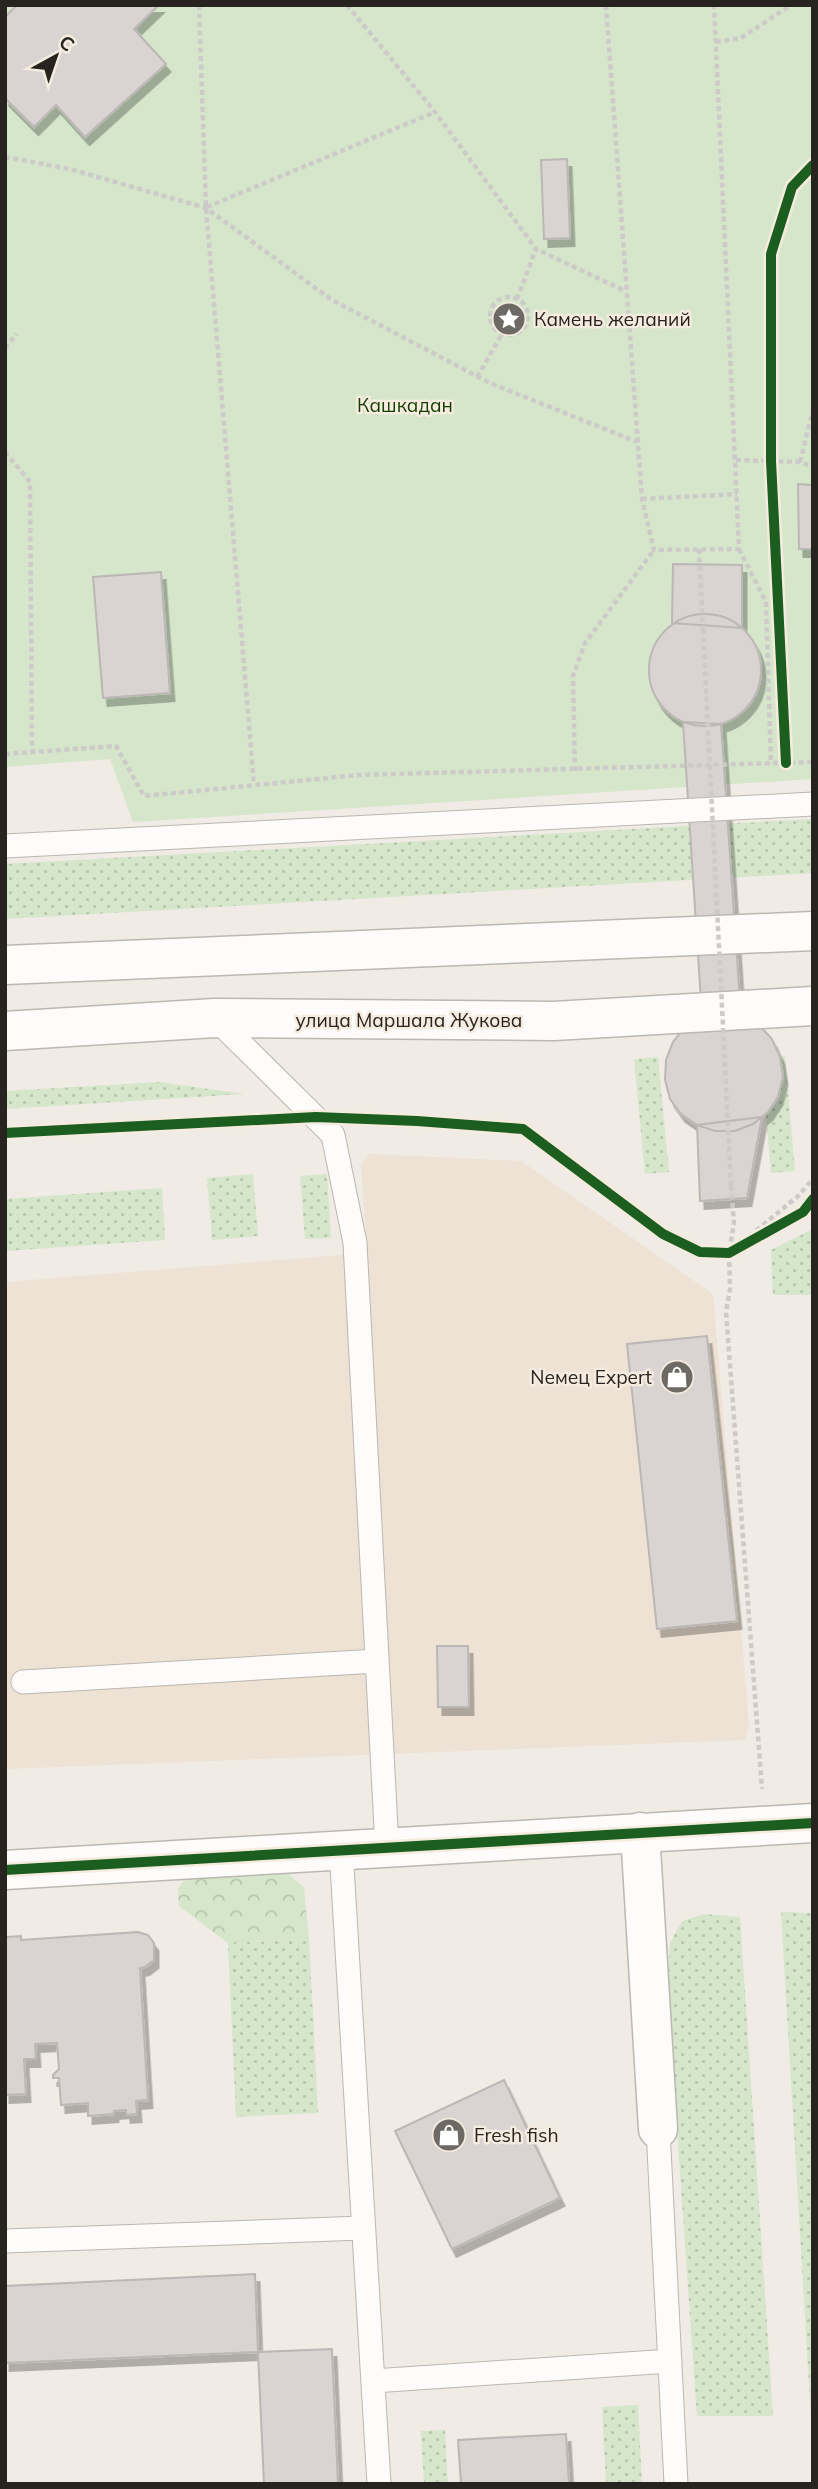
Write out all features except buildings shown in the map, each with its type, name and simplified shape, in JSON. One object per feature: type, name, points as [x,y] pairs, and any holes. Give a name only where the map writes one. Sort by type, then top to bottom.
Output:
[{"type":"main road","points":[[5,965],[813,931]]},
{"type":"main road","name":"улица Маршала Жукова","points":[[5,1031],[215,1018],[554,1021],[813,1006]]},
{"type":"main road","points":[[5,1870],[813,1823]]},
{"type":"main road","points":[[640,1832],[658,2129]]},
{"type":"lane","points":[[5,846],[813,804]]},
{"type":"lane","points":[[215,1018],[333,1135],[355,1243],[387,1847]]},
{"type":"lane","points":[[23,1682],[377,1661]]},
{"type":"lane","points":[[341,1849],[379,2484]]},
{"type":"lane","points":[[658,2129],[677,2484]]},
{"type":"lane","points":[[5,2241],[363,2228]]},
{"type":"lane","points":[[373,2381],[670,2361]]},
{"type":"path","points":[[199,5],[206,208],[254,785]]},
{"type":"path","points":[[347,5],[435,112],[536,249],[626,292]]},
{"type":"path","points":[[606,5],[642,499],[654,550]]},
{"type":"path","points":[[714,5],[739,549],[766,602],[771,764]]},
{"type":"path","points":[[716,42],[741,38],[792,5]]},
{"type":"path","points":[[206,208],[435,112]]},
{"type":"path","points":[[5,157],[70,169],[206,208],[332,300],[477,377],[637,442]]},
{"type":"path","points":[[517,299],[536,249]]},
{"type":"path","points":[[505,297],[517,299],[526,307],[528,321],[515,335],[502,334],[490,321],[491,309],[505,297]]},
{"type":"path","points":[[5,348],[17,334]]},
{"type":"path","points":[[477,377],[502,334]]},
{"type":"path","points":[[800,462],[813,410]]},
{"type":"path","points":[[771,447],[772,474]]},
{"type":"path","points":[[5,452],[30,482],[32,752]]},
{"type":"path","points":[[736,460],[800,462],[813,467]]},
{"type":"path","points":[[642,499],[737,494]]},
{"type":"path","points":[[699,549],[734,1223],[729,1253],[730,1289],[726,1312],[765,1825]]},
{"type":"path","points":[[654,550],[739,549]]},
{"type":"path","points":[[575,771],[573,676],[584,643],[654,550]]},
{"type":"path","points":[[5,754],[116,746],[144,796],[358,775],[575,771],[813,762]]},
{"type":"path","points":[[785,750],[786,763]]},
{"type":"path","points":[[729,1253],[797,1197],[813,1179]]},
{"type":"path","points":[[729,1253],[782,1224]]},
{"type":"shaded area","points":[[369,1154],[521,1161],[713,1294],[749,1725],[745,1740],[5,1769],[5,1282],[367,1253],[361,1164]]},
{"type":"green space","name":"Кашкадан","points":[[5,5],[813,5],[813,779],[133,822],[110,759],[5,767]]},
{"type":"green space","points":[[813,819],[813,873],[5,919],[5,864]]},
{"type":"green space","points":[[785,1056],[795,1171],[771,1173],[761,1058]]},
{"type":"green space","points":[[658,1057],[669,1172],[645,1174],[634,1059]]},
{"type":"green space","points":[[160,1082],[244,1094],[5,1109],[5,1091]]},
{"type":"green space","points":[[253,1174],[258,1236],[212,1240],[207,1178]]},
{"type":"green space","points":[[327,1174],[331,1238],[305,1239],[300,1176]]},
{"type":"green space","points":[[162,1188],[165,1240],[5,1251],[5,1199]]},
{"type":"green space","points":[[813,1229],[813,1295],[773,1295],[771,1250]]},
{"type":"green space","points":[[288,1873],[304,1888],[309,1939],[228,1943],[179,1906],[178,1889],[188,1875]]},
{"type":"green space","points":[[781,1912],[813,1913],[813,2419],[811,2419]]},
{"type":"green space","points":[[704,1914],[740,1917],[773,2416],[697,2416],[667,1987],[670,1943],[682,1921]]},
{"type":"green space","points":[[309,1939],[318,2113],[236,2117],[228,1943]]},
{"type":"green space","points":[[638,2405],[642,2484],[606,2484],[602,2407]]},
{"type":"green space","points":[[445,2430],[448,2484],[424,2484],[421,2431]]},
{"type":"cycle path","points":[[786,763],[771,461],[771,254],[792,187],[813,165]]},
{"type":"cycle path","points":[[5,1133],[316,1117],[523,1129],[663,1234],[700,1252],[729,1253],[803,1212],[813,1199]]},
{"type":"cycle path","points":[[5,1870],[813,1823]]},
{"type":"place","name":"Камень желаний","points":[[509,319]]},
{"type":"place","name":"Nемец Expert","points":[[677,1377]]},
{"type":"place","name":"Fresh fish","points":[[449,2135]]}]
